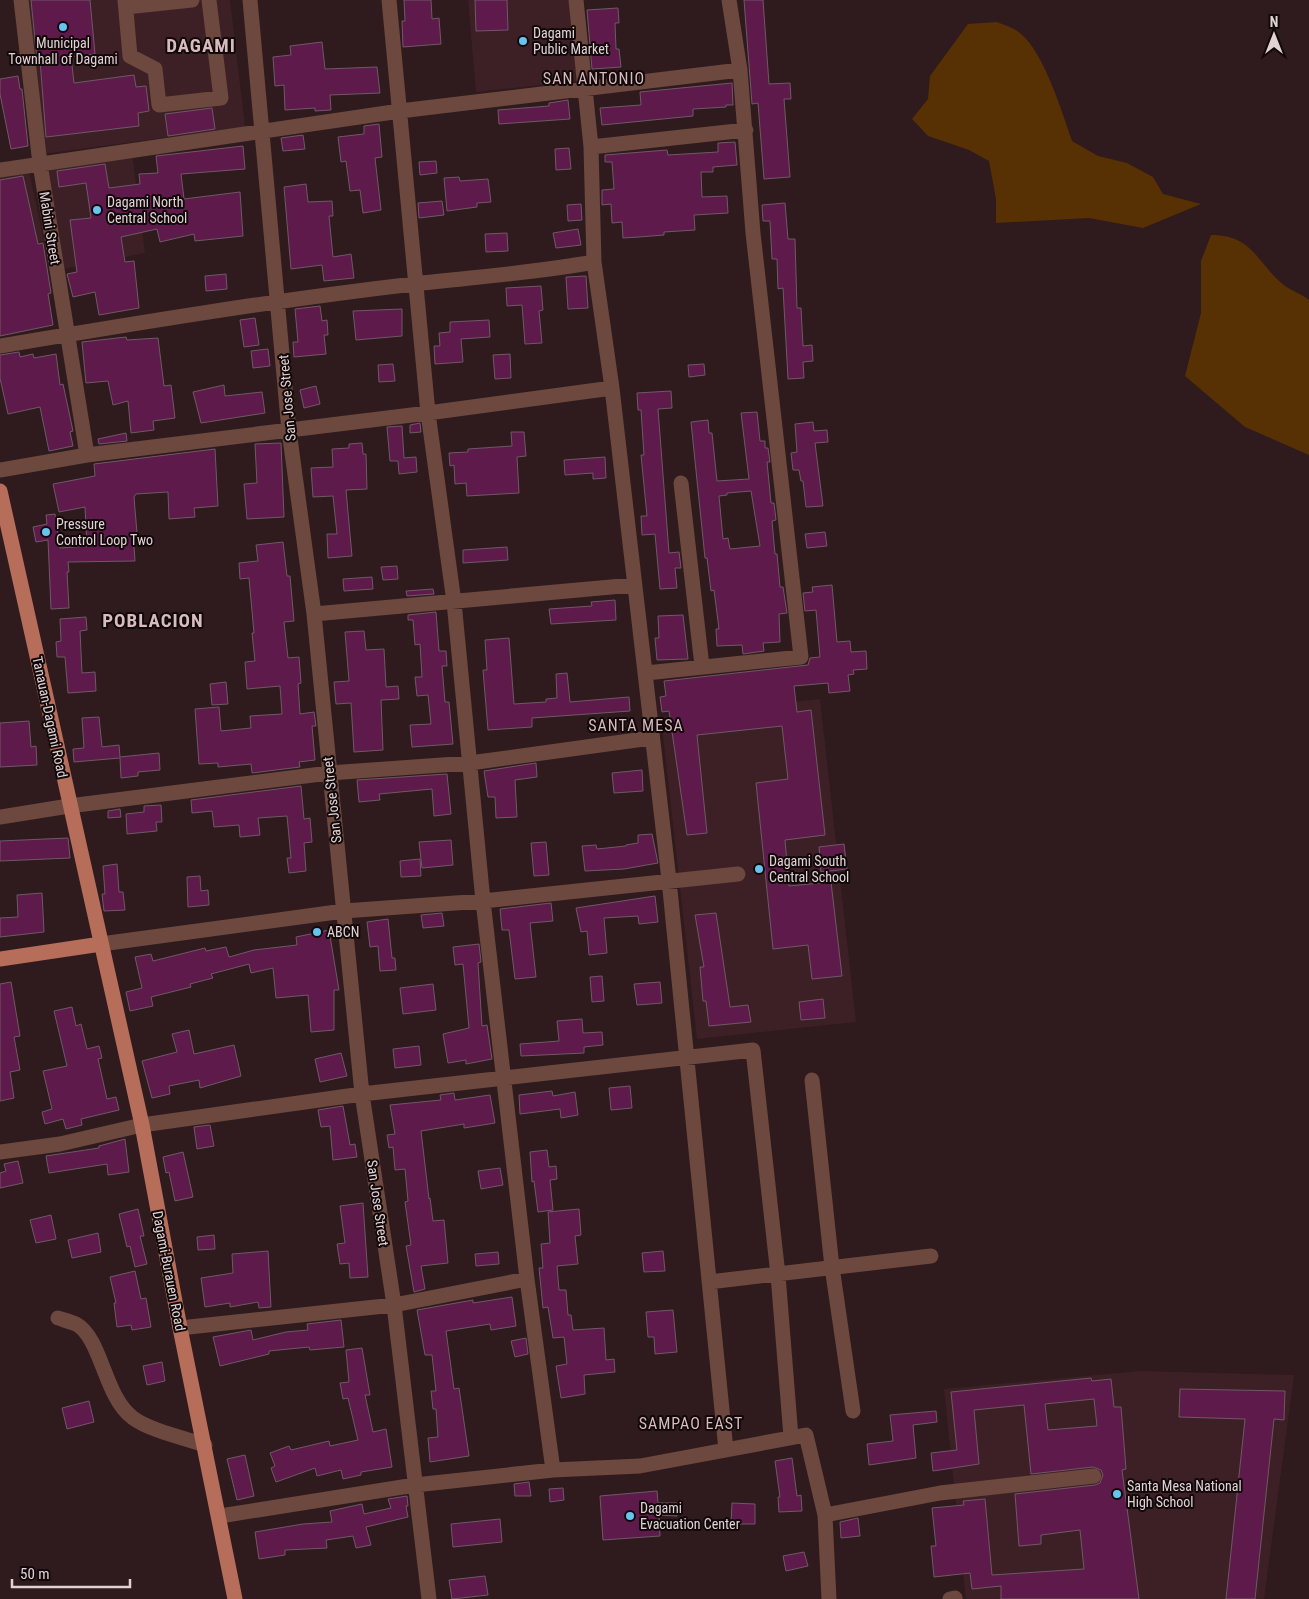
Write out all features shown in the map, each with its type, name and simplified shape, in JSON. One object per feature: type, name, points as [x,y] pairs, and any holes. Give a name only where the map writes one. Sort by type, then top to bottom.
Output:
[{"type":"main road","name":"Tanauan-Dagami Road","points":[[0,491],[101,944]]},
{"type":"main road","points":[[0,959],[101,944]]},
{"type":"main road","name":"Dagami-Burauen Road","points":[[101,944],[142,1125],[180,1328],[220,1516],[235,1599]]},
{"type":"street","name":"Mabini Street","points":[[21,0],[40,164],[66,335],[87,455]]},
{"type":"street","points":[[192,0],[125,4],[130,56],[155,69],[159,105],[221,98],[209,0]]},
{"type":"street","name":"San Jose Street","points":[[250,0],[260,130],[279,302],[290,431],[314,614],[362,1094],[394,1305],[429,1599]]},
{"type":"street","points":[[389,0],[414,284],[428,413],[454,602],[483,902],[527,1279],[553,1470]]},
{"type":"street","points":[[576,0],[591,147],[594,262],[612,388],[633,585],[646,673],[651,738],[669,880],[726,1450]]},
{"type":"street","points":[[646,673],[801,657],[753,233],[740,70],[729,0]]},
{"type":"street","points":[[0,170],[260,130],[400,111],[740,70]]},
{"type":"street","points":[[591,147],[746,130]]},
{"type":"street","points":[[0,346],[279,302],[414,284],[549,270],[594,262]]},
{"type":"street","points":[[0,470],[87,455],[290,431],[612,388]]},
{"type":"street","points":[[681,483],[702,666]]},
{"type":"street","points":[[314,614],[633,585]]},
{"type":"street","points":[[0,817],[69,806],[329,773],[470,763],[651,738]]},
{"type":"street","points":[[101,944],[344,911],[483,902],[669,880],[738,874]]},
{"type":"street","points":[[0,1152],[60,1144],[142,1125],[362,1094],[753,1050],[778,1275],[791,1437]]},
{"type":"street","points":[[812,1080],[832,1267],[853,1411]]},
{"type":"street","points":[[709,1282],[931,1256]]},
{"type":"street","points":[[180,1328],[394,1305],[527,1279]]},
{"type":"street","points":[[58,1318],[78,1325],[93,1340],[99,1361],[119,1403],[133,1418],[205,1445]]},
{"type":"street","points":[[220,1516],[415,1485],[553,1470],[640,1466],[806,1435],[809,1439],[825,1515],[829,1599]]},
{"type":"street","points":[[825,1515],[956,1492],[1094,1476]]},
{"type":"shaded area","points":[[25,0],[230,0],[245,127],[42,154]]},
{"type":"shaded area","name":"Dagami Public Market","points":[[468,0],[571,0],[579,81],[476,92]]},
{"type":"shaded area","points":[[997,22],[1019,32],[1037,55],[1058,99],[1072,141],[1098,156],[1127,163],[1153,177],[1163,194],[1201,204],[1143,228],[1089,218],[996,223],[996,199],[989,161],[969,150],[928,136],[912,119],[928,99],[930,76],[968,24]]},
{"type":"shaded area","name":"Dagami North Central School","points":[[132,153],[145,253],[63,269],[47,166]]},
{"type":"shaded area","points":[[29,171],[44,241],[0,248],[0,176]]},
{"type":"shaded area","points":[[1211,235],[1225,236],[1246,245],[1285,286],[1309,300],[1309,455],[1245,427],[1185,376],[1201,313],[1201,261]]},
{"type":"shaded area","name":"Dagami South Central School","points":[[820,699],[856,1022],[697,1039],[661,717]]},
{"type":"shaded area","name":"Santa Mesa National High School","points":[[1141,1371],[1294,1375],[1264,1599],[966,1599],[944,1389]]},
{"type":"building","points":[[31,0],[90,0],[95,54],[71,57],[74,83],[134,75],[136,87],[146,86],[149,111],[138,113],[139,126],[46,137],[40,60],[37,60]]},
{"type":"building","points":[[404,0],[431,0],[432,19],[439,18],[441,44],[403,47],[402,21],[405,21]]},
{"type":"building","points":[[475,0],[507,0],[508,30],[476,31]]},
{"type":"building","points":[[744,0],[763,0],[769,84],[790,83],[791,99],[784,99],[790,177],[764,179],[758,103],[752,104]]},
{"type":"building","points":[[618,8],[619,23],[615,23],[616,49],[619,49],[621,67],[592,69],[587,10]]},
{"type":"building","points":[[322,42],[325,69],[377,67],[380,93],[330,95],[331,110],[315,111],[315,108],[285,110],[284,85],[275,86],[273,57],[291,55],[290,46]]},
{"type":"building","points":[[18,76],[20,89],[22,89],[28,146],[11,149],[0,94],[0,79]]},
{"type":"building","points":[[732,83],[733,105],[693,109],[693,116],[602,125],[600,108],[641,105],[640,92]]},
{"type":"building","points":[[568,100],[570,119],[499,124],[498,110],[549,106],[549,103]]},
{"type":"building","points":[[212,108],[215,129],[168,136],[165,114]]},
{"type":"building","points":[[379,124],[382,157],[375,158],[381,210],[363,213],[360,190],[350,191],[346,161],[341,162],[338,137],[364,134],[364,126]]},
{"type":"building","points":[[303,135],[305,149],[283,151],[281,138]]},
{"type":"building","points":[[735,142],[737,165],[713,167],[713,172],[701,172],[702,197],[727,196],[728,213],[694,215],[695,230],[664,232],[664,235],[623,238],[622,222],[612,223],[611,204],[602,205],[602,190],[614,189],[612,162],[605,162],[605,155],[667,150],[668,155],[718,152],[718,143]]},
{"type":"building","points":[[243,146],[245,169],[181,174],[184,199],[240,192],[243,236],[195,241],[194,234],[160,242],[157,229],[121,237],[125,262],[134,261],[139,308],[99,315],[95,292],[73,297],[67,274],[77,272],[70,220],[91,218],[86,183],[59,187],[57,171],[105,164],[109,188],[140,184],[139,174],[158,173],[156,156]]},
{"type":"building","points":[[569,148],[571,169],[556,170],[555,149]]},
{"type":"building","points":[[436,161],[437,173],[420,175],[419,162]]},
{"type":"building","points":[[23,176],[38,244],[43,243],[51,293],[48,294],[53,325],[0,336],[0,180]]},
{"type":"building","points":[[459,177],[460,181],[488,179],[491,202],[477,203],[477,207],[447,211],[444,178]]},
{"type":"building","points":[[306,184],[308,202],[332,201],[333,216],[329,216],[333,257],[351,254],[354,278],[324,281],[322,265],[291,269],[284,187]]},
{"type":"building","points":[[442,201],[444,215],[419,218],[418,203]]},
{"type":"building","points":[[785,203],[788,239],[795,239],[797,308],[801,308],[803,346],[812,345],[813,361],[803,362],[804,378],[788,379],[783,288],[778,289],[777,259],[772,259],[770,221],[763,221],[762,205]]},
{"type":"building","points":[[581,204],[582,220],[568,221],[567,205]]},
{"type":"building","points":[[578,229],[581,245],[556,248],[553,233]]},
{"type":"building","points":[[507,233],[508,251],[486,252],[485,234]]},
{"type":"building","points":[[226,274],[227,289],[206,291],[205,276]]},
{"type":"building","points":[[586,276],[588,308],[568,309],[566,277]]},
{"type":"building","points":[[541,286],[543,310],[539,311],[542,343],[525,344],[522,305],[507,306],[506,288]]},
{"type":"building","points":[[320,306],[322,321],[327,320],[328,335],[324,335],[326,354],[294,357],[293,342],[298,342],[295,309]]},
{"type":"building","points":[[402,309],[402,336],[356,340],[353,311]]},
{"type":"building","points":[[255,318],[259,345],[244,347],[240,320]]},
{"type":"building","points":[[489,320],[490,337],[461,339],[463,362],[435,364],[434,346],[440,346],[439,333],[450,332],[450,322]]},
{"type":"building","points":[[126,337],[127,340],[158,338],[164,386],[171,385],[175,418],[153,421],[154,430],[131,433],[128,401],[113,405],[108,381],[86,383],[82,342]]},
{"type":"building","points":[[268,349],[270,366],[253,368],[251,351]]},
{"type":"building","points":[[19,352],[20,357],[33,354],[34,358],[56,354],[60,385],[63,384],[73,431],[70,432],[73,446],[49,451],[40,407],[8,414],[0,378],[0,355]]},
{"type":"building","points":[[510,354],[511,378],[495,379],[493,355]]},
{"type":"building","points":[[393,364],[395,381],[379,382],[378,365]]},
{"type":"building","points":[[704,364],[705,375],[689,377],[688,365]]},
{"type":"building","points":[[224,385],[225,396],[262,392],[265,413],[201,423],[193,392]]},
{"type":"building","points":[[316,386],[320,404],[304,408],[300,390]]},
{"type":"building","points":[[671,391],[672,408],[658,409],[669,553],[679,552],[681,568],[675,568],[677,588],[660,589],[655,534],[642,535],[641,516],[647,516],[641,455],[644,455],[641,410],[638,410],[637,393]]},
{"type":"building","points":[[757,412],[760,441],[765,441],[765,448],[768,448],[770,462],[767,462],[771,503],[774,503],[776,520],[772,521],[775,554],[777,554],[780,587],[783,587],[787,613],[779,614],[780,642],[763,643],[764,651],[743,654],[742,645],[717,646],[716,629],[719,629],[714,590],[711,591],[707,558],[705,558],[691,422],[708,420],[709,433],[712,433],[717,481],[749,479],[741,413]],"holes":[[[751,491],[760,546],[730,549],[728,538],[723,539],[719,496],[727,495],[727,493]]]},
{"type":"building","points":[[813,422],[814,431],[827,430],[828,442],[815,443],[823,506],[806,507],[803,481],[801,481],[799,470],[793,470],[791,453],[797,452],[795,424]]},
{"type":"building","points":[[420,423],[421,432],[410,433],[410,425]]},
{"type":"building","points":[[402,426],[404,458],[416,457],[417,472],[399,474],[398,461],[390,461],[387,427]]},
{"type":"building","points":[[511,432],[524,432],[526,456],[517,457],[519,493],[467,496],[466,483],[455,484],[454,465],[450,466],[449,453],[468,452],[468,449],[512,446]]},
{"type":"building","points":[[126,433],[127,441],[99,444],[98,439]]},
{"type":"building","points":[[281,443],[284,517],[247,519],[244,484],[257,483],[255,444]]},
{"type":"building","points":[[362,443],[363,454],[366,454],[367,489],[346,490],[352,556],[328,558],[327,534],[337,534],[333,496],[313,497],[311,468],[333,467],[332,449],[349,448],[349,444]]},
{"type":"building","points":[[215,449],[218,506],[194,508],[195,517],[169,519],[168,492],[136,494],[134,497],[137,533],[133,533],[135,561],[68,562],[69,608],[51,609],[48,540],[36,542],[33,527],[47,524],[46,515],[55,514],[60,548],[87,546],[85,507],[59,512],[53,484],[95,476],[94,464]]},
{"type":"building","points":[[605,457],[606,478],[593,479],[593,473],[565,475],[564,460]]},
{"type":"building","points":[[825,532],[827,546],[807,548],[805,534]]},
{"type":"building","points":[[283,542],[287,576],[290,576],[294,621],[284,622],[288,658],[299,657],[301,683],[298,684],[300,714],[314,712],[316,726],[312,726],[315,760],[299,762],[300,767],[252,773],[251,764],[218,767],[218,763],[199,764],[195,709],[219,707],[221,731],[251,728],[250,716],[282,714],[280,686],[247,689],[245,662],[255,661],[252,633],[254,633],[249,578],[240,579],[239,563],[258,561],[256,545]]},
{"type":"building","points":[[507,547],[508,560],[463,563],[463,550]]},
{"type":"building","points":[[397,566],[398,579],[383,580],[381,567]]},
{"type":"building","points":[[372,577],[373,589],[344,591],[343,579]]},
{"type":"building","points":[[832,585],[837,642],[850,641],[851,652],[866,651],[867,669],[853,670],[854,674],[848,675],[850,691],[829,693],[828,683],[794,686],[797,712],[811,710],[825,835],[785,840],[789,886],[831,882],[842,976],[812,979],[808,945],[773,949],[756,783],[788,779],[782,726],[697,735],[707,833],[687,835],[669,711],[662,712],[660,697],[666,696],[664,681],[808,665],[810,658],[820,657],[816,610],[805,611],[803,593],[813,592],[812,587]]},
{"type":"building","points":[[433,589],[434,594],[407,596],[406,591]]},
{"type":"building","points":[[615,600],[616,620],[551,624],[549,609],[592,606],[591,602]]},
{"type":"building","points":[[436,612],[439,651],[446,651],[447,666],[442,666],[445,702],[449,702],[453,744],[412,747],[410,725],[431,724],[428,695],[417,696],[415,677],[422,677],[420,644],[415,645],[413,620],[408,620],[408,615]]},
{"type":"building","points":[[683,615],[688,659],[657,660],[655,638],[659,638],[658,616]]},
{"type":"building","points":[[86,617],[87,630],[80,631],[82,673],[95,672],[96,691],[68,693],[65,657],[57,657],[56,642],[61,641],[60,619]]},
{"type":"building","points":[[364,631],[366,650],[384,649],[386,687],[398,686],[399,699],[381,700],[383,750],[354,752],[351,703],[336,704],[334,682],[349,681],[345,632]]},
{"type":"building","points":[[509,638],[514,704],[546,702],[546,699],[557,698],[556,674],[567,673],[570,702],[629,697],[630,711],[532,718],[532,727],[488,730],[483,670],[487,670],[485,640]]},
{"type":"building","points":[[226,682],[228,704],[212,705],[210,684]]},
{"type":"building","points":[[99,717],[102,747],[119,745],[120,757],[159,753],[160,770],[138,772],[138,776],[121,778],[120,758],[74,762],[73,749],[84,748],[82,718]]},
{"type":"building","points":[[29,721],[31,747],[36,746],[37,765],[0,767],[0,723]]},
{"type":"building","points":[[536,763],[537,777],[515,780],[517,817],[496,818],[495,797],[488,797],[484,771]]},
{"type":"building","points":[[642,770],[643,791],[614,793],[612,773]]},
{"type":"building","points":[[447,774],[451,814],[434,816],[432,789],[379,794],[380,800],[359,802],[357,780]]},
{"type":"building","points":[[301,786],[304,819],[310,818],[312,842],[304,843],[306,871],[289,873],[287,858],[291,858],[287,816],[258,818],[260,835],[240,837],[239,825],[214,827],[212,811],[192,813],[191,800]]},
{"type":"building","points":[[161,805],[162,822],[156,822],[157,831],[127,834],[126,814],[144,812],[144,806]]},
{"type":"building","points":[[120,809],[121,817],[108,818],[108,811]]},
{"type":"building","points":[[652,834],[658,863],[624,869],[585,871],[582,846],[596,845],[597,849],[626,846],[638,843],[638,835]]},
{"type":"building","points":[[68,838],[70,858],[0,861],[0,841]]},
{"type":"building","points":[[451,840],[453,865],[422,868],[419,842]]},
{"type":"building","points":[[546,842],[549,875],[534,876],[531,843]]},
{"type":"building","points":[[844,844],[847,869],[821,872],[819,847]]},
{"type":"building","points":[[420,859],[421,876],[401,877],[400,861]]},
{"type":"building","points":[[117,864],[119,892],[123,892],[125,910],[104,911],[102,894],[105,894],[103,866]]},
{"type":"building","points":[[200,876],[201,891],[208,890],[209,905],[188,907],[187,877]]},
{"type":"building","points":[[42,893],[44,932],[0,937],[0,918],[18,917],[17,895]]},
{"type":"building","points":[[655,896],[658,922],[639,924],[638,916],[604,918],[607,953],[589,955],[587,931],[581,932],[576,908]]},
{"type":"building","points":[[551,903],[553,921],[530,923],[536,977],[515,979],[509,930],[502,930],[500,909]]},
{"type":"building","points":[[442,913],[444,926],[423,928],[421,915]]},
{"type":"building","points":[[716,913],[730,1007],[748,1005],[751,1022],[709,1026],[706,1001],[703,1001],[700,967],[704,967],[695,915]]},
{"type":"building","points":[[388,919],[392,958],[395,958],[396,970],[380,971],[378,946],[370,947],[367,922]]},
{"type":"building","points":[[329,930],[339,990],[334,990],[334,1030],[311,1032],[308,995],[276,998],[273,968],[251,973],[249,964],[211,974],[213,978],[190,984],[191,987],[151,997],[153,1006],[130,1011],[126,992],[142,988],[135,957],[151,954],[153,961],[205,948],[206,951],[226,947],[229,957],[254,950],[297,945],[296,937]]},
{"type":"building","points":[[479,944],[481,962],[478,963],[482,1026],[487,1025],[492,1059],[466,1064],[466,1060],[448,1063],[443,1034],[469,1028],[463,964],[455,965],[453,947]]},
{"type":"building","points":[[602,976],[604,1001],[592,1002],[590,977]]},
{"type":"building","points":[[11,982],[20,1036],[14,1037],[20,1070],[10,1072],[14,1098],[0,1101],[0,984]]},
{"type":"building","points":[[660,982],[662,1003],[637,1005],[634,984]]},
{"type":"building","points":[[433,984],[436,1010],[403,1014],[400,988]]},
{"type":"building","points":[[823,999],[825,1018],[801,1020],[799,1002]]},
{"type":"building","points":[[72,1007],[76,1026],[81,1024],[87,1049],[99,1046],[102,1058],[98,1059],[107,1099],[116,1097],[119,1110],[81,1119],[82,1125],[66,1129],[63,1119],[45,1124],[42,1112],[52,1109],[43,1071],[67,1066],[54,1011]]},
{"type":"building","points":[[582,1019],[583,1033],[602,1032],[603,1045],[584,1047],[584,1053],[521,1056],[520,1044],[559,1041],[557,1021]]},
{"type":"building","points":[[189,1030],[194,1054],[234,1045],[241,1076],[200,1088],[199,1080],[169,1086],[170,1094],[152,1098],[142,1061],[177,1052],[172,1034]]},
{"type":"building","points":[[419,1046],[421,1065],[395,1068],[393,1049]]},
{"type":"building","points":[[341,1053],[347,1076],[320,1082],[315,1059]]},
{"type":"building","points":[[630,1086],[632,1108],[611,1110],[609,1088]]},
{"type":"building","points":[[552,1091],[553,1096],[575,1092],[578,1115],[561,1118],[560,1109],[520,1114],[519,1095]]},
{"type":"building","points":[[454,1093],[455,1100],[490,1095],[495,1123],[464,1128],[464,1124],[421,1131],[433,1221],[444,1220],[448,1263],[421,1266],[425,1289],[414,1292],[406,1246],[411,1245],[405,1202],[408,1201],[405,1169],[395,1170],[393,1147],[389,1148],[387,1135],[395,1134],[390,1105],[441,1100],[440,1095]]},
{"type":"building","points":[[343,1106],[350,1145],[355,1144],[357,1157],[333,1160],[330,1126],[321,1127],[318,1110]]},
{"type":"building","points":[[210,1125],[214,1146],[197,1149],[194,1127]]},
{"type":"building","points":[[125,1139],[129,1172],[108,1175],[107,1164],[49,1173],[46,1156],[99,1148],[99,1146]]},
{"type":"building","points":[[547,1150],[549,1167],[556,1166],[557,1179],[550,1180],[553,1210],[538,1212],[534,1181],[532,1182],[530,1152]]},
{"type":"building","points":[[183,1152],[193,1197],[175,1201],[169,1172],[166,1173],[163,1157]]},
{"type":"building","points":[[18,1161],[23,1183],[0,1188],[0,1173],[6,1171],[4,1164]]},
{"type":"building","points":[[500,1168],[503,1185],[481,1189],[478,1171]]},
{"type":"building","points":[[363,1203],[368,1277],[350,1278],[349,1263],[340,1264],[337,1244],[345,1243],[340,1206]]},
{"type":"building","points":[[138,1209],[144,1236],[140,1236],[147,1264],[135,1267],[130,1246],[127,1247],[119,1214]]},
{"type":"building","points":[[579,1209],[581,1235],[575,1236],[578,1264],[557,1266],[559,1290],[566,1290],[568,1315],[571,1315],[573,1330],[604,1328],[606,1360],[614,1359],[615,1372],[584,1375],[585,1394],[561,1398],[556,1366],[567,1364],[564,1337],[553,1338],[548,1307],[543,1308],[539,1268],[543,1268],[541,1244],[550,1243],[548,1212]]},
{"type":"building","points":[[51,1215],[56,1239],[36,1243],[30,1220]]},
{"type":"building","points":[[98,1233],[101,1252],[72,1258],[68,1240]]},
{"type":"building","points":[[214,1235],[215,1249],[198,1250],[197,1237]]},
{"type":"building","points":[[268,1251],[271,1307],[259,1308],[258,1302],[230,1307],[230,1303],[205,1307],[201,1278],[233,1273],[232,1254]]},
{"type":"building","points":[[663,1251],[665,1271],[644,1272],[642,1253]]},
{"type":"building","points":[[498,1252],[499,1264],[476,1266],[475,1254]]},
{"type":"building","points":[[135,1271],[141,1299],[146,1298],[151,1327],[132,1330],[131,1325],[117,1327],[114,1303],[116,1303],[110,1277]]},
{"type":"building","points":[[512,1297],[516,1326],[491,1330],[490,1324],[446,1331],[454,1389],[459,1388],[469,1456],[430,1462],[428,1438],[438,1437],[436,1409],[433,1409],[431,1391],[436,1391],[432,1355],[425,1355],[417,1310],[473,1300],[473,1303]]},
{"type":"building","points":[[673,1310],[677,1352],[655,1354],[654,1337],[648,1337],[646,1312]]},
{"type":"building","points":[[341,1320],[344,1347],[310,1350],[309,1347],[269,1351],[269,1354],[220,1366],[213,1337],[251,1330],[253,1340],[286,1332],[308,1330],[307,1324]]},
{"type":"building","points":[[526,1338],[528,1354],[515,1357],[511,1341]]},
{"type":"building","points":[[362,1348],[370,1395],[365,1395],[373,1432],[386,1429],[392,1467],[361,1472],[361,1475],[343,1479],[341,1470],[317,1476],[315,1468],[276,1482],[271,1468],[275,1466],[270,1453],[289,1446],[291,1450],[329,1441],[330,1446],[358,1440],[348,1398],[343,1399],[340,1383],[349,1382],[346,1350]]},
{"type":"building","points":[[162,1362],[165,1381],[147,1385],[143,1366]]},
{"type":"building","points":[[1091,1378],[1092,1381],[1111,1379],[1114,1407],[1121,1407],[1126,1469],[1122,1470],[1139,1599],[1001,1599],[1001,1586],[972,1589],[970,1573],[934,1577],[931,1546],[936,1546],[932,1508],[964,1505],[963,1501],[985,1499],[992,1575],[1084,1569],[1080,1530],[1041,1535],[1041,1544],[1019,1546],[1015,1494],[1095,1485],[1100,1483],[1103,1475],[1101,1470],[1093,1467],[1031,1474],[1024,1405],[974,1410],[979,1464],[933,1471],[931,1453],[957,1450],[951,1392]],"holes":[[[1094,1399],[1097,1426],[1048,1430],[1045,1404]]]},
{"type":"building","points":[[1180,1389],[1285,1391],[1284,1420],[1274,1419],[1255,1599],[1226,1599],[1245,1419],[1179,1417]]},
{"type":"building","points":[[89,1401],[94,1422],[67,1429],[62,1408]]},
{"type":"building","points":[[936,1411],[937,1422],[913,1425],[916,1458],[869,1465],[867,1444],[893,1441],[890,1415]]},
{"type":"building","points":[[245,1455],[254,1496],[237,1500],[227,1459]]},
{"type":"building","points":[[792,1458],[797,1496],[801,1495],[802,1511],[779,1512],[778,1497],[780,1497],[775,1461]]},
{"type":"building","points":[[529,1482],[531,1496],[515,1496],[514,1484]]},
{"type":"building","points":[[563,1488],[564,1500],[550,1502],[549,1489]]},
{"type":"building","name":"Dagami Evacuation Center","points":[[657,1491],[658,1503],[677,1503],[677,1516],[659,1515],[660,1536],[603,1540],[600,1496]]},
{"type":"building","points":[[407,1496],[408,1517],[366,1527],[371,1545],[356,1548],[353,1536],[326,1540],[327,1548],[285,1550],[285,1555],[259,1559],[255,1532],[303,1524],[332,1522],[330,1511],[362,1504],[364,1514],[391,1508],[388,1499]]},
{"type":"building","points":[[732,1503],[755,1504],[755,1524],[731,1524]]},
{"type":"building","points":[[858,1518],[860,1536],[841,1538],[840,1522]]},
{"type":"building","points":[[500,1519],[502,1542],[453,1547],[451,1524]]},
{"type":"building","points":[[804,1552],[808,1566],[786,1571],[783,1556]]},
{"type":"building","points":[[485,1576],[488,1595],[452,1599],[449,1580]]},
{"type":"place","name":"Municipal Townhall of Dagami","points":[[63,27]]},
{"type":"place","name":"Dagami Public Market","points":[[523,41]]},
{"type":"place","name":"Dagami North Central School","points":[[97,210]]},
{"type":"place","name":"Pressure Control Loop Two","points":[[46,532]]},
{"type":"place","name":"Dagami South Central School","points":[[759,869]]},
{"type":"place","name":"ABCN","points":[[317,932]]},
{"type":"place","name":"Santa Mesa National High School","points":[[1117,1494]]},
{"type":"place","name":"Dagami Evacuation Center","points":[[630,1516]]},
{"type":"district","name":"DAGAMI","points":[[201,45]]},
{"type":"district","name":"SAN ANTONIO","points":[[594,78]]},
{"type":"district","name":"POBLACION","points":[[153,620]]},
{"type":"district","name":"SANTA MESA","points":[[636,725]]},
{"type":"district","name":"SAMPAO EAST","points":[[691,1423]]}]
